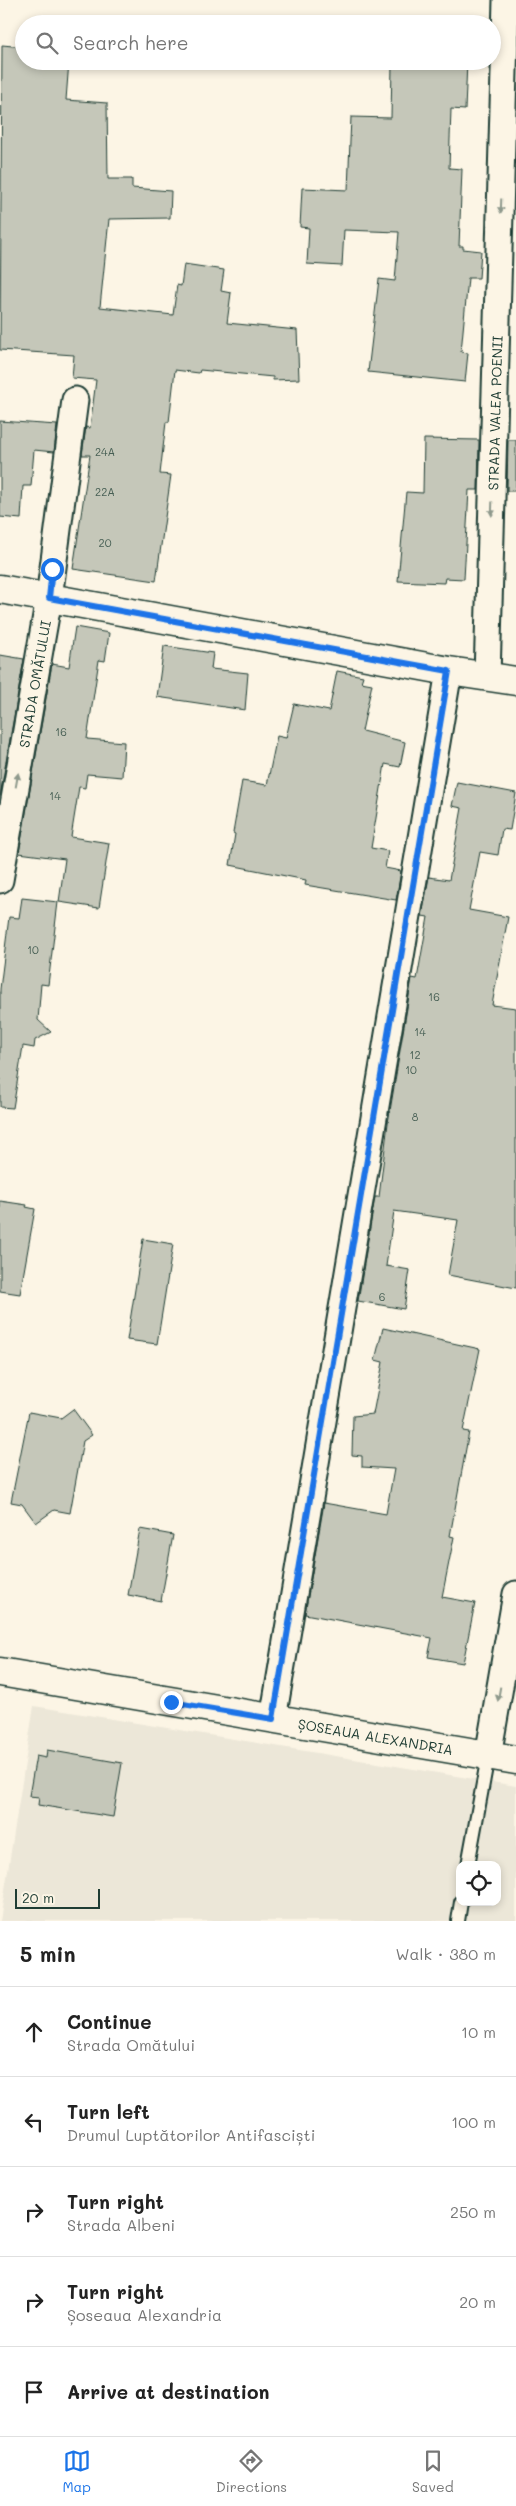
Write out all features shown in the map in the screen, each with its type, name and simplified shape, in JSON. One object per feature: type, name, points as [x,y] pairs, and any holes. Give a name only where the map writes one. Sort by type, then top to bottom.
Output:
[{"type":"street","name":"STRADA VALEA POENII","points":[[487,677],[506,0]]},
{"type":"street","name":"STRADA OMĂTULUI","points":[[0,880],[49,598],[75,400]]},
{"type":"street","points":[[0,589],[449,671],[516,681]]},
{"type":"street","points":[[273,1719],[449,671]]},
{"type":"street","points":[[488,1756],[516,1594]]},
{"type":"street","name":"ȘOSEAUA ALEXANDRIA","points":[[0,1672],[516,1760]]},
{"type":"lane","points":[[469,1861],[488,1756]]},
{"type":"lane","points":[[458,1921],[460,1906]]},
{"type":"shaded area","points":[[34,1706],[516,1786],[516,1921],[0,1921]]},
{"type":"building","points":[[2,45],[15,46],[15,70],[68,70],[66,100],[107,103],[108,179],[132,179],[132,188],[171,191],[170,218],[109,219],[100,307],[173,315],[177,285],[181,286],[184,264],[224,270],[221,291],[231,293],[227,323],[297,330],[299,379],[273,380],[273,377],[200,370],[199,373],[175,370],[160,474],[171,475],[156,581],[73,569],[90,455],[82,455],[86,427],[90,428],[96,380],[72,378],[74,355],[0,350]]},
{"type":"building","points":[[392,70],[467,70],[465,110],[451,109],[449,168],[462,169],[459,246],[463,246],[463,249],[481,251],[479,278],[468,278],[461,352],[468,353],[465,382],[368,372],[379,279],[395,281],[399,232],[344,230],[342,266],[307,264],[309,228],[300,227],[302,188],[348,190],[351,117],[391,118]]},
{"type":"building","points":[[0,421],[57,425],[54,452],[34,450],[31,486],[23,486],[21,519],[0,517]]},
{"type":"building","points":[[424,439],[479,440],[478,490],[469,490],[464,579],[445,578],[444,583],[398,581],[406,492],[423,493]]},
{"type":"building","points":[[508,440],[516,440],[516,491],[507,491]]},
{"type":"building","points":[[75,627],[109,633],[105,661],[99,660],[87,739],[124,742],[122,777],[87,774],[85,788],[79,787],[71,837],[109,843],[99,908],[59,902],[65,859],[19,853],[52,664],[69,667]]},
{"type":"building","points":[[164,646],[213,653],[211,669],[248,673],[245,710],[157,697]]},
{"type":"building","points":[[0,655],[24,659],[0,796]]},
{"type":"building","points":[[337,671],[363,676],[361,682],[372,684],[362,731],[405,742],[400,767],[385,764],[371,848],[388,851],[385,868],[401,871],[396,900],[305,885],[306,880],[230,865],[235,834],[233,833],[242,781],[267,785],[277,736],[286,738],[294,704],[329,711]]},
{"type":"building","points":[[457,782],[516,793],[510,830],[502,829],[498,855],[480,852],[469,910],[508,917],[492,1005],[516,1008],[516,1288],[448,1275],[458,1220],[394,1211],[386,1266],[410,1270],[404,1309],[358,1301],[375,1197],[379,1197],[388,1123],[412,978],[417,979],[428,917],[422,916],[429,877],[449,880],[462,808],[452,806]]},
{"type":"building","points":[[22,898],[58,902],[48,985],[41,984],[38,1020],[51,1032],[35,1040],[34,1048],[23,1046],[13,1108],[0,1107],[0,989],[9,917],[19,918]]},
{"type":"building","points":[[0,1201],[27,1205],[26,1207],[35,1209],[20,1294],[0,1291]]},
{"type":"building","points":[[143,1239],[173,1244],[157,1344],[127,1340]]},
{"type":"building","points":[[383,1328],[480,1349],[463,1431],[469,1432],[450,1536],[454,1537],[442,1597],[475,1603],[463,1663],[428,1657],[432,1638],[305,1614],[324,1503],[386,1514],[394,1469],[362,1467],[362,1456],[352,1455],[353,1416],[373,1414],[383,1362],[375,1360]]},
{"type":"building","points":[[73,1409],[92,1435],[83,1441],[70,1513],[54,1510],[36,1523],[22,1504],[11,1502],[29,1412],[61,1418]]},
{"type":"building","points":[[140,1529],[173,1535],[161,1601],[128,1595]]},
{"type":"building","points":[[47,1750],[122,1763],[113,1817],[38,1805],[39,1797],[29,1796],[36,1756],[46,1758]]},
{"type":"route","points":[[52,569],[49,598],[449,671],[273,1719],[171,1702]]}]
